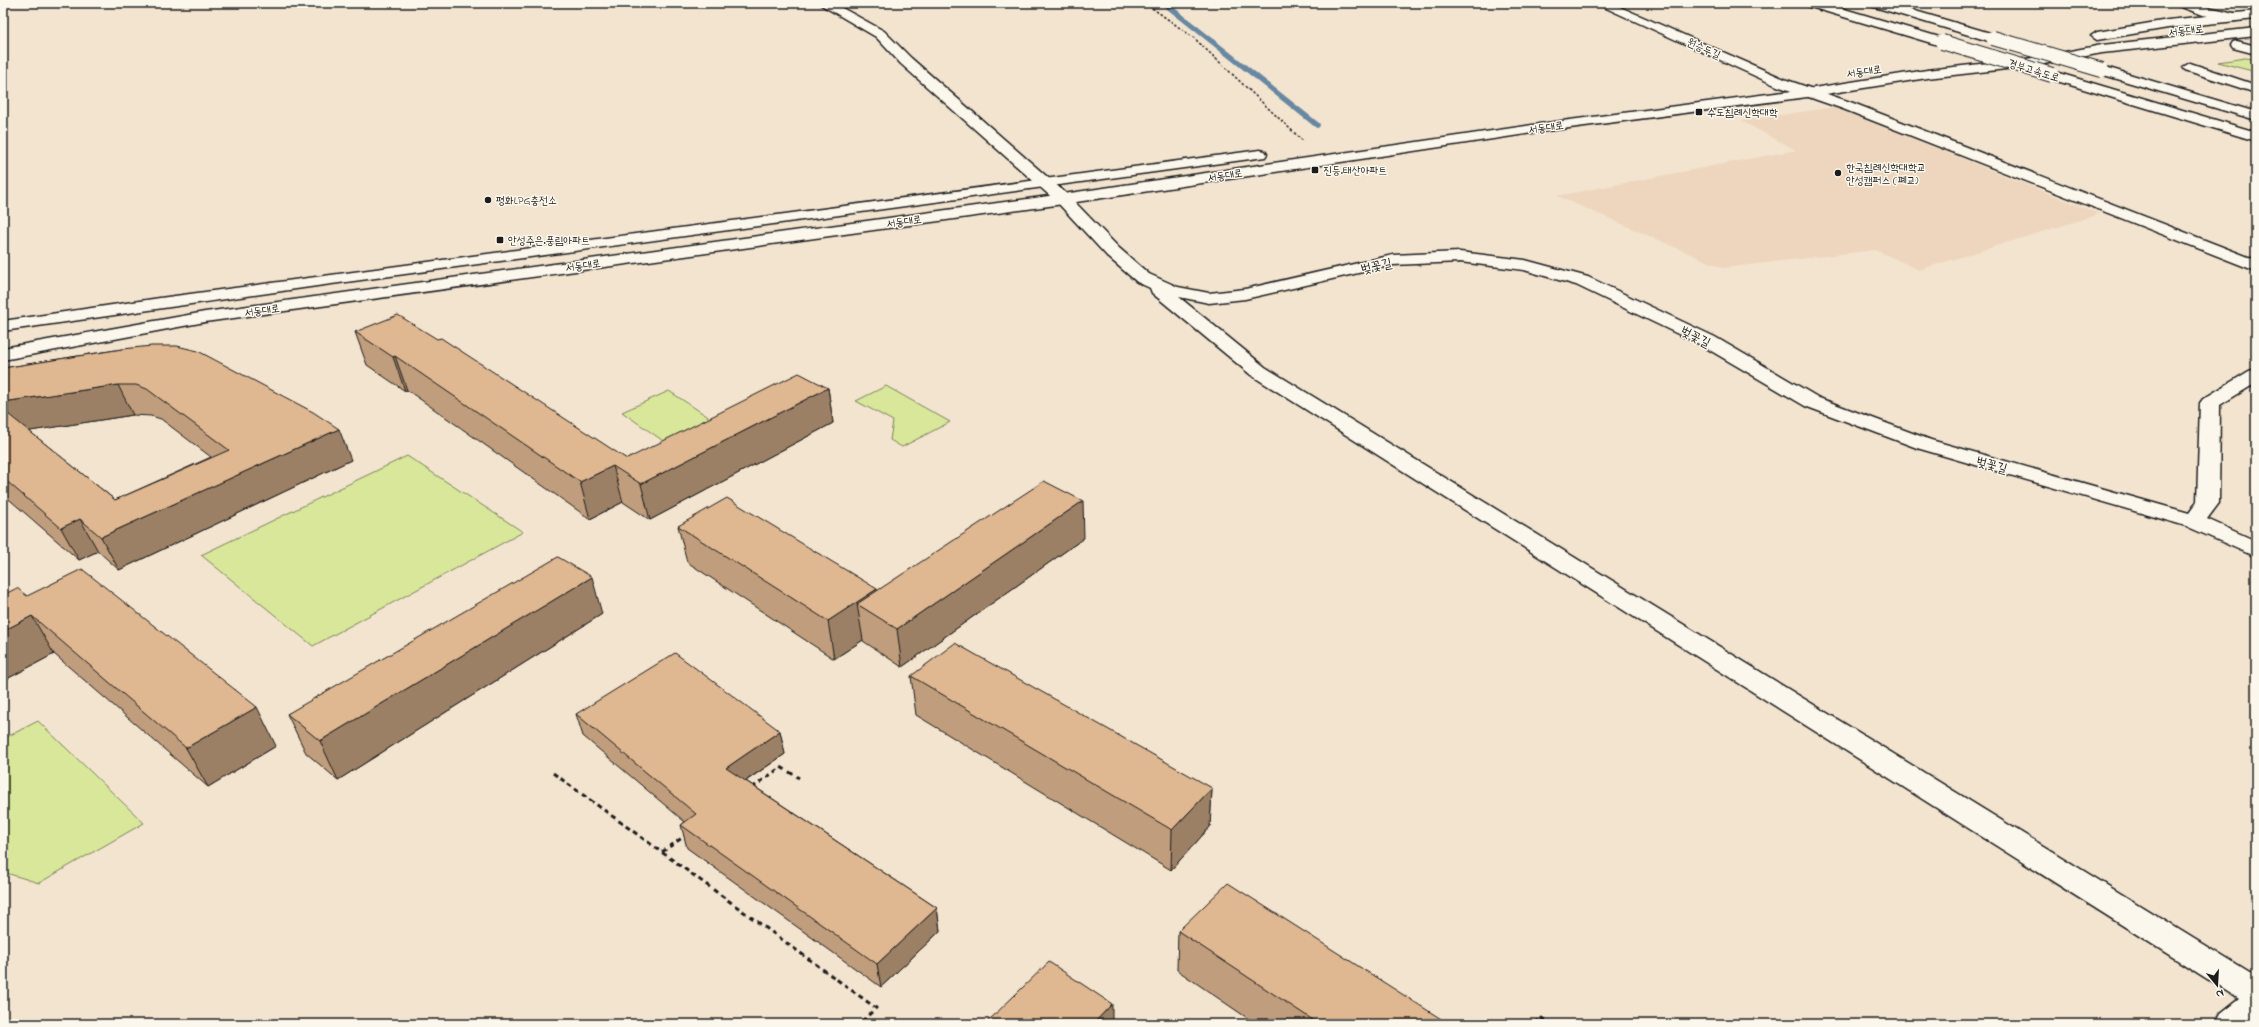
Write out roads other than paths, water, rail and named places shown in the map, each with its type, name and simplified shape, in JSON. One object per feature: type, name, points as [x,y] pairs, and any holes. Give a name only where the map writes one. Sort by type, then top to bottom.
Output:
[{"type":"main road","points":[[824,3],[880,34],[906,60],[1046,185]]},
{"type":"main road","name":"원승두길","points":[[1601,3],[1806,93]]},
{"type":"main road","name":"경부고속도로","points":[[1812,3],[2256,137]]},
{"type":"main road","name":"경부고속도로","points":[[1875,3],[2256,116]]},
{"type":"main road","points":[[1888,3],[1993,38]]},
{"type":"main road","points":[[2178,4],[2207,12],[2235,17]]},
{"type":"main road","points":[[2178,4],[2199,20]]},
{"type":"main road","points":[[2082,39],[2168,24],[2256,15]]},
{"type":"main road","name":"서동대로","points":[[3,326],[256,288],[1046,185],[1309,147],[2003,53],[2256,22]]},
{"type":"main road","name":"서동대로","points":[[3,354],[206,317],[1063,199],[1539,128],[1806,93],[1927,74],[2033,62],[2102,49],[2256,32]]},
{"type":"main road","points":[[2003,53],[2058,43]]},
{"type":"main road","points":[[2033,62],[2256,43]]},
{"type":"main road","points":[[2237,45],[2256,50]]},
{"type":"main road","points":[[2190,67],[2256,89]]},
{"type":"main road","name":"서동대로","points":[[1806,93],[1848,106],[2256,266]]},
{"type":"main road","name":"벚꽃길","points":[[1046,185],[1063,199],[1113,252],[1143,278],[1173,291],[1209,298],[1245,294],[1393,260],[1460,257],[1525,265],[1582,281],[1708,342],[1812,402],[1924,444],[2194,522],[2256,550]]},
{"type":"main road","points":[[1143,278],[1258,371],[2256,993]]},
{"type":"main road","points":[[2194,522],[2208,503],[2210,403],[2256,376]]},
{"type":"main road","points":[[2231,1024],[2256,1005]]},
{"type":"waterway","points":[[1164,3],[1317,125]]},
{"type":"place","name":"수도침례신학대학","points":[[1699,112]]},
{"type":"place","name":"진등.태산아파트","points":[[1315,170]]},
{"type":"place","name":"한국침례신학대학교 안성캠퍼스 (폐교)","points":[[1838,173]]},
{"type":"place","name":"평화LPG충전소","points":[[488,200]]},
{"type":"place","name":"안성주은.풍림아파트","points":[[500,240]]}]
